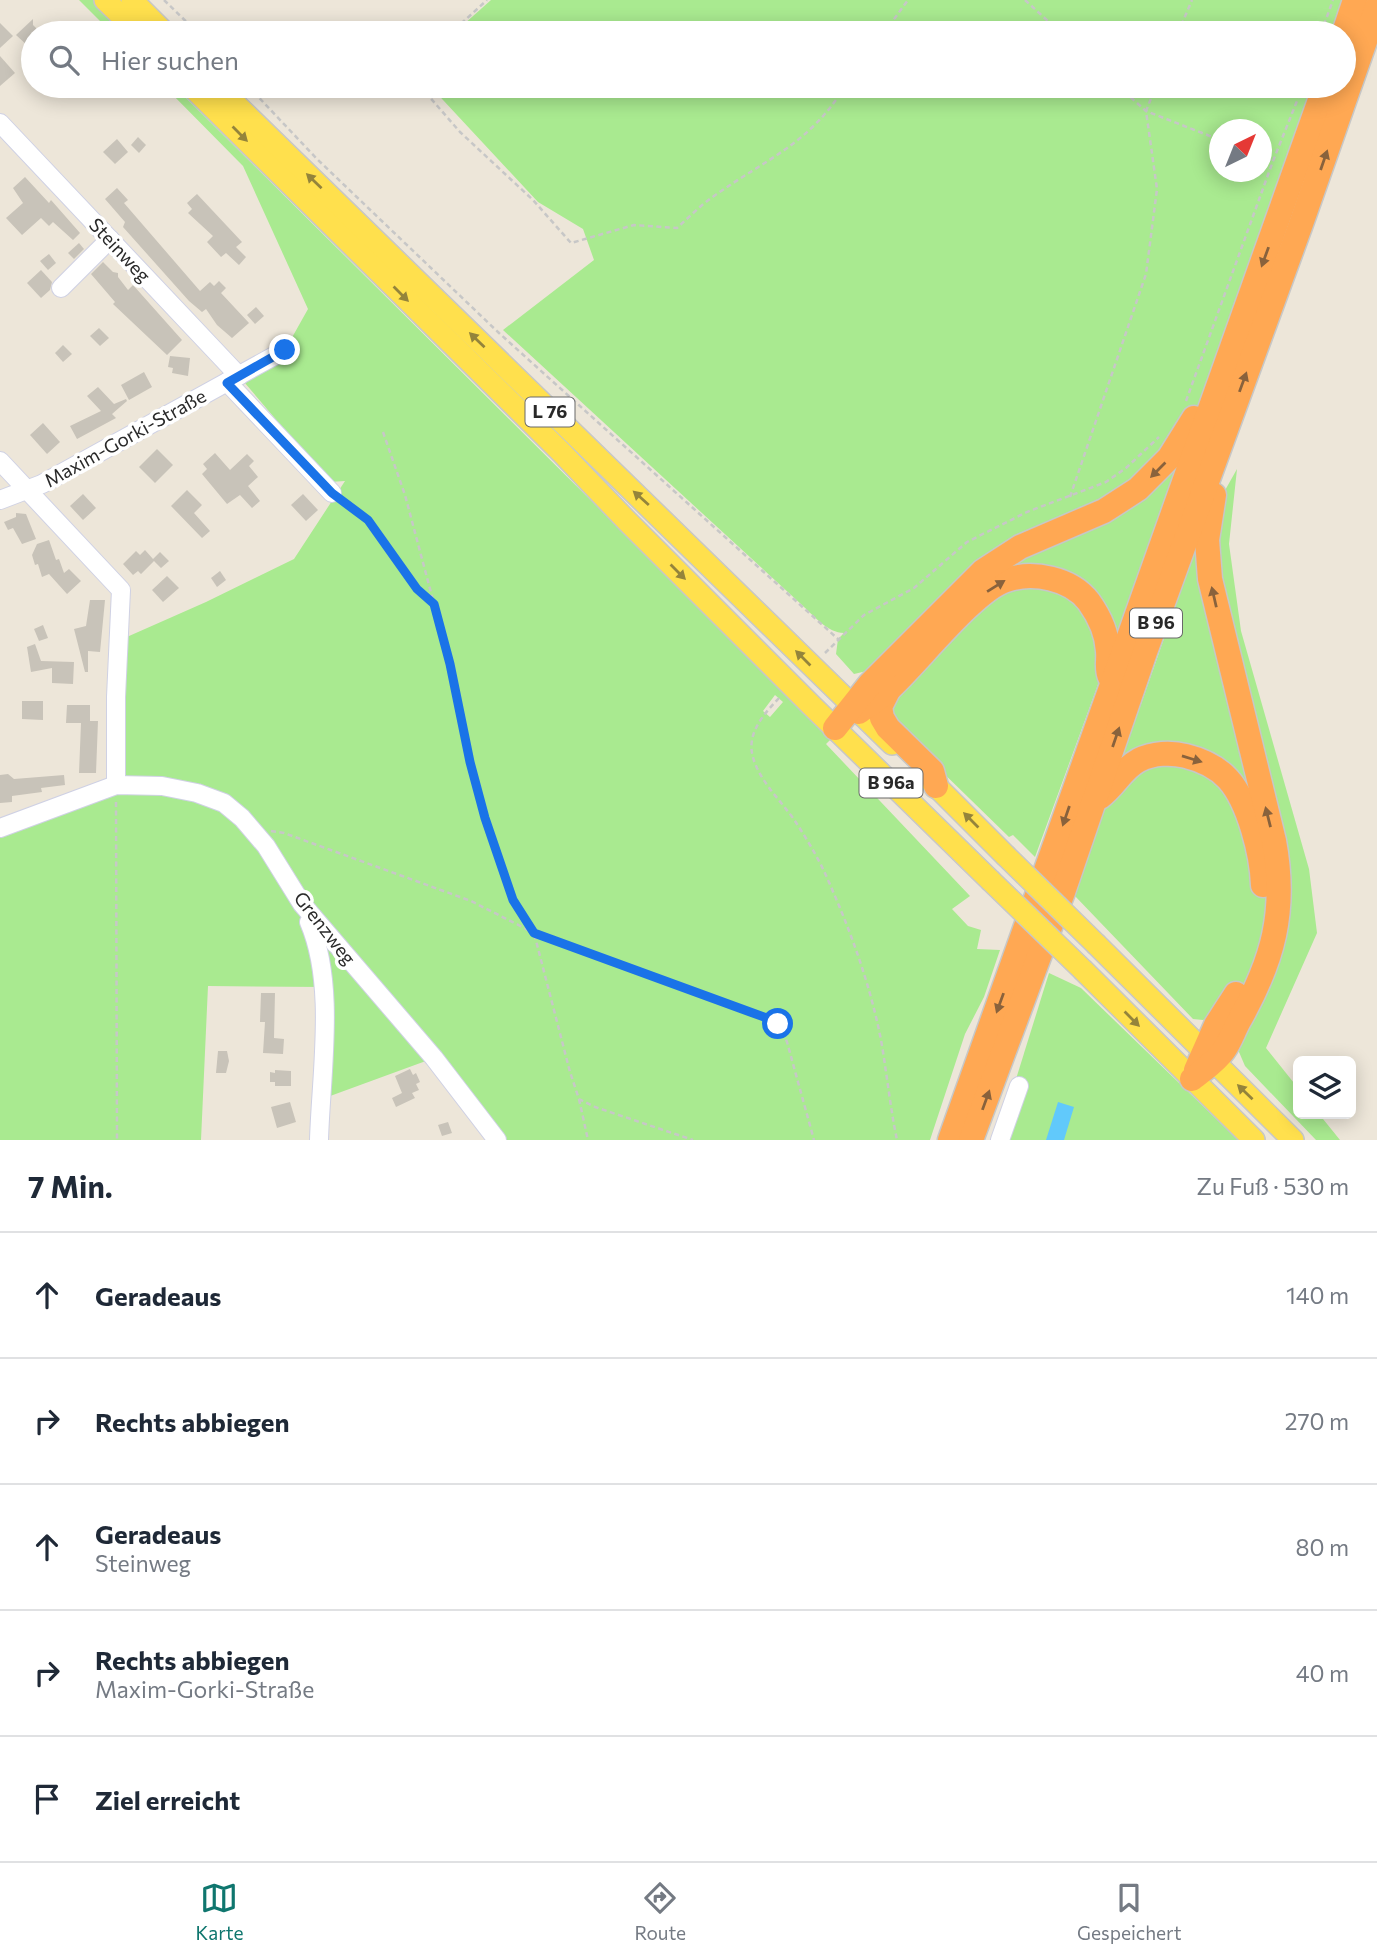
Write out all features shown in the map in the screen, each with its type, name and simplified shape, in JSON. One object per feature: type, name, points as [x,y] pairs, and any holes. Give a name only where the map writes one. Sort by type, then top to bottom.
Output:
[{"type":"highway","points":[[1348,21],[1356,0]]},
{"type":"highway","name":"B 96","points":[[1356,67],[1377,7]]},
{"type":"highway","name":"B 96","points":[[950,1140],[1321,98]]},
{"type":"highway","name":"B 96","points":[[971,1140],[1041,952],[1345,98]]},
{"type":"highway","points":[[835,727],[854,709],[870,684],[983,571],[1020,547],[1104,511],[1138,489],[1154,474],[1188,430],[1239,326]]},
{"type":"highway","points":[[1209,1057],[1226,1049],[1259,985],[1272,951],[1280,906],[1279,871],[1274,841],[1210,579],[1207,540],[1214,495],[1222,467],[1220,446]]},
{"type":"highway","points":[[936,786],[932,771],[888,728],[882,718],[880,706],[888,691],[979,597],[1004,580],[1027,576],[1048,578],[1070,586],[1088,600],[1106,639],[1107,672],[1112,682]]},
{"type":"highway","points":[[854,709],[888,691]]},
{"type":"highway","points":[[1094,801],[1107,792],[1117,776],[1133,764],[1141,759],[1166,753],[1201,760],[1213,767],[1228,780],[1240,797],[1263,865],[1263,905],[1250,965],[1216,1026],[1209,1057],[1192,1079]]},
{"type":"main road","points":[[105,0],[127,21]]},
{"type":"main road","points":[[132,0],[153,21]]},
{"type":"main road","name":"L 76","points":[[203,98],[835,727]]},
{"type":"main road","name":"L 76","points":[[229,98],[654,510],[854,709]]},
{"type":"main road","points":[[854,709],[936,786]]},
{"type":"main road","name":"B 96a","points":[[835,727],[1254,1140]]},
{"type":"main road","name":"B 96a","points":[[936,786],[1293,1140]]},
{"type":"street","name":"Steinweg","points":[[0,123],[110,239],[332,493]]},
{"type":"street","points":[[61,288],[110,239]]},
{"type":"street","name":"Maxim-Gorki-Straße","points":[[0,500],[43,484],[285,350]]},
{"type":"street","points":[[0,461],[121,590],[116,696],[116,785],[0,828]]},
{"type":"street","name":"Grenzweg","points":[[116,785],[162,786],[197,793],[224,803],[242,818],[289,881],[302,904],[434,1058],[497,1140]]},
{"type":"street","points":[[302,904],[318,942],[324,987],[319,1140]]},
{"type":"street","points":[[1000,1140],[1019,1086]]},
{"type":"path","points":[[164,0],[186,21]]},
{"type":"path","points":[[464,21],[486,0]]},
{"type":"path","points":[[893,21],[908,0]]},
{"type":"path","points":[[1025,0],[1048,21]]},
{"type":"path","points":[[1183,21],[1192,0]]},
{"type":"path","points":[[1325,21],[1333,0]]},
{"type":"path","points":[[259,98],[317,159],[499,333],[838,639]]},
{"type":"path","points":[[430,98],[460,132],[533,200],[571,243],[634,225],[677,228],[713,197],[803,138],[838,98]]},
{"type":"path","points":[[1131,98],[1146,111],[1209,136]]},
{"type":"path","points":[[1070,497],[1146,274],[1157,189],[1146,111],[1151,98]]},
{"type":"path","points":[[1181,408],[1207,349],[1273,161],[1298,98]]},
{"type":"path","points":[[383,432],[405,495],[450,664],[470,762],[485,818],[513,900],[534,933],[588,1140]]},
{"type":"path","points":[[825,653],[864,615],[914,588],[967,542],[1027,513],[1106,482],[1126,468],[1163,433]]},
{"type":"path","points":[[332,493],[368,520],[417,589],[434,604]]},
{"type":"path","points":[[779,698],[762,716],[756,727],[751,752],[759,771],[797,824],[826,875],[851,931],[867,979],[881,1042],[897,1140]]},
{"type":"path","points":[[116,785],[117,1140]]},
{"type":"path","points":[[258,837],[272,831],[284,833],[471,901],[534,933],[772,1020],[782,1030],[787,1042],[814,1140]]},
{"type":"path","points":[[579,1099],[595,1107],[694,1140]]},
{"type":"green space","points":[[79,0],[93,0],[111,21],[100,21]]},
{"type":"green space","points":[[491,0],[1343,0],[1335,21],[467,21]]},
{"type":"green space","points":[[176,98],[186,98],[831,739],[826,744],[970,896],[952,909],[968,926],[981,930],[977,949],[1000,950],[984,997],[965,1034],[930,1140],[497,1140],[434,1058],[322,1099],[324,987],[208,986],[201,1140],[0,1140],[0,828],[115,785],[120,640],[294,559],[345,481],[329,482],[239,376],[285,350],[308,309],[243,166]],"holes":[[[775,695],[783,702],[770,717],[763,711]]]},
{"type":"green space","points":[[441,98],[1308,98],[1035,857],[1013,835],[1009,837],[893,724],[871,670],[854,674],[836,654],[838,639],[844,633],[832,630],[816,619],[503,330],[594,260],[583,229],[538,202]]},
{"type":"green space","points":[[1237,469],[1229,544],[1241,631],[1309,869],[1317,933],[1266,1048],[1293,1082],[1293,1116],[1245,1066],[1239,1052],[1241,1037],[1212,1016],[1203,1020],[1193,1019],[1074,895],[1201,533]]},
{"type":"green space","points":[[1049,973],[1081,988],[1238,1140],[997,1140]]},
{"type":"green space","points":[[1296,1119],[1323,1119],[1340,1140],[1316,1140]]},
{"type":"water","points":[[1058,1102],[1074,1107],[1064,1140],[1046,1140]]},
{"type":"building","points":[[0,23],[13,36],[0,48]]},
{"type":"building","points":[[0,56],[15,73],[0,86]]},
{"type":"building","points":[[138,137],[146,145],[139,153],[131,145]]},
{"type":"building","points":[[117,139],[128,152],[115,164],[103,152]]},
{"type":"building","points":[[25,177],[49,203],[51,200],[80,233],[73,240],[53,222],[49,226],[41,218],[22,235],[6,218],[23,203],[13,188]]},
{"type":"building","points":[[117,188],[128,200],[124,203],[200,291],[210,282],[214,286],[219,281],[226,288],[221,293],[249,323],[232,338],[217,325],[206,309],[202,312],[189,301],[123,227],[125,222],[105,199]]},
{"type":"building","points":[[197,194],[242,242],[236,247],[246,257],[239,265],[226,253],[221,257],[207,242],[213,236],[188,213],[192,209],[187,203]]},
{"type":"building","points":[[79,243],[84,249],[74,259],[68,253]]},
{"type":"building","points":[[49,254],[56,263],[48,270],[40,261]]},
{"type":"building","points":[[103,262],[113,272],[118,273],[128,290],[133,285],[182,340],[167,355],[113,304],[115,302],[91,274]]},
{"type":"building","points":[[41,270],[52,282],[50,290],[41,298],[27,283]]},
{"type":"building","points":[[256,307],[264,316],[255,324],[247,315]]},
{"type":"building","points":[[99,328],[109,338],[100,346],[90,336]]},
{"type":"building","points":[[63,345],[72,354],[63,362],[55,353]]},
{"type":"building","points":[[170,356],[190,358],[188,376],[172,373],[173,368],[168,367]]},
{"type":"building","points":[[144,372],[152,387],[129,400],[121,385]]},
{"type":"building","points":[[98,387],[114,404],[126,399],[127,401],[112,414],[116,418],[77,439],[70,426],[101,411],[87,396]]},
{"type":"building","points":[[43,423],[60,442],[47,454],[30,435]]},
{"type":"building","points":[[157,449],[173,465],[155,483],[139,467]]},
{"type":"building","points":[[215,453],[230,470],[247,454],[254,461],[249,466],[258,477],[248,486],[260,501],[252,508],[240,495],[227,504],[202,474],[207,469],[203,464]]},
{"type":"building","points":[[187,490],[202,505],[194,513],[210,531],[202,538],[171,506]]},
{"type":"building","points":[[83,494],[96,508],[83,520],[70,506]]},
{"type":"building","points":[[303,494],[318,510],[306,521],[291,505]]},
{"type":"building","points":[[16,513],[26,514],[36,539],[22,544],[13,528],[8,530],[4,522],[16,517]]},
{"type":"building","points":[[49,540],[64,573],[69,569],[81,581],[67,594],[49,574],[42,577],[38,564],[35,565],[32,555],[37,544]]},
{"type":"building","points":[[145,550],[153,559],[160,552],[169,561],[161,568],[154,561],[141,574],[138,571],[133,575],[123,564],[136,551],[140,555]]},
{"type":"building","points":[[220,571],[226,580],[217,587],[211,578]]},
{"type":"building","points":[[167,576],[179,588],[163,602],[152,590]]},
{"type":"building","points":[[90,600],[105,600],[100,652],[88,651],[88,672],[85,672],[74,629],[86,626]]},
{"type":"building","points":[[43,625],[48,638],[39,641],[34,629]]},
{"type":"building","points":[[35,644],[41,661],[74,662],[73,684],[52,683],[52,668],[31,672],[27,647]]},
{"type":"building","points":[[22,701],[43,701],[43,720],[22,719]]},
{"type":"building","points":[[67,705],[90,705],[90,721],[98,721],[96,773],[79,773],[81,723],[66,723]]},
{"type":"building","points":[[8,774],[14,779],[64,775],[65,785],[41,788],[42,792],[12,796],[12,802],[0,803],[0,775]]},
{"type":"building","points":[[261,993],[275,993],[274,1038],[284,1039],[283,1054],[263,1053],[265,1022],[260,1022]]},
{"type":"building","points":[[218,1051],[227,1051],[229,1061],[226,1073],[216,1073]]},
{"type":"building","points":[[410,1069],[413,1075],[416,1073],[420,1082],[416,1084],[419,1090],[412,1093],[415,1098],[396,1107],[392,1098],[402,1093],[395,1076]]},
{"type":"building","points":[[275,1070],[291,1071],[291,1086],[275,1086],[275,1082],[270,1082],[270,1072],[275,1073]]},
{"type":"building","points":[[290,1102],[296,1122],[277,1128],[271,1107]]},
{"type":"building","points":[[448,1122],[452,1133],[442,1136],[438,1125]]},
{"type":"route","points":[[285,350],[227,383],[332,493],[368,520],[417,589],[434,604],[485,818],[513,900],[534,933],[778,1024]]}]
